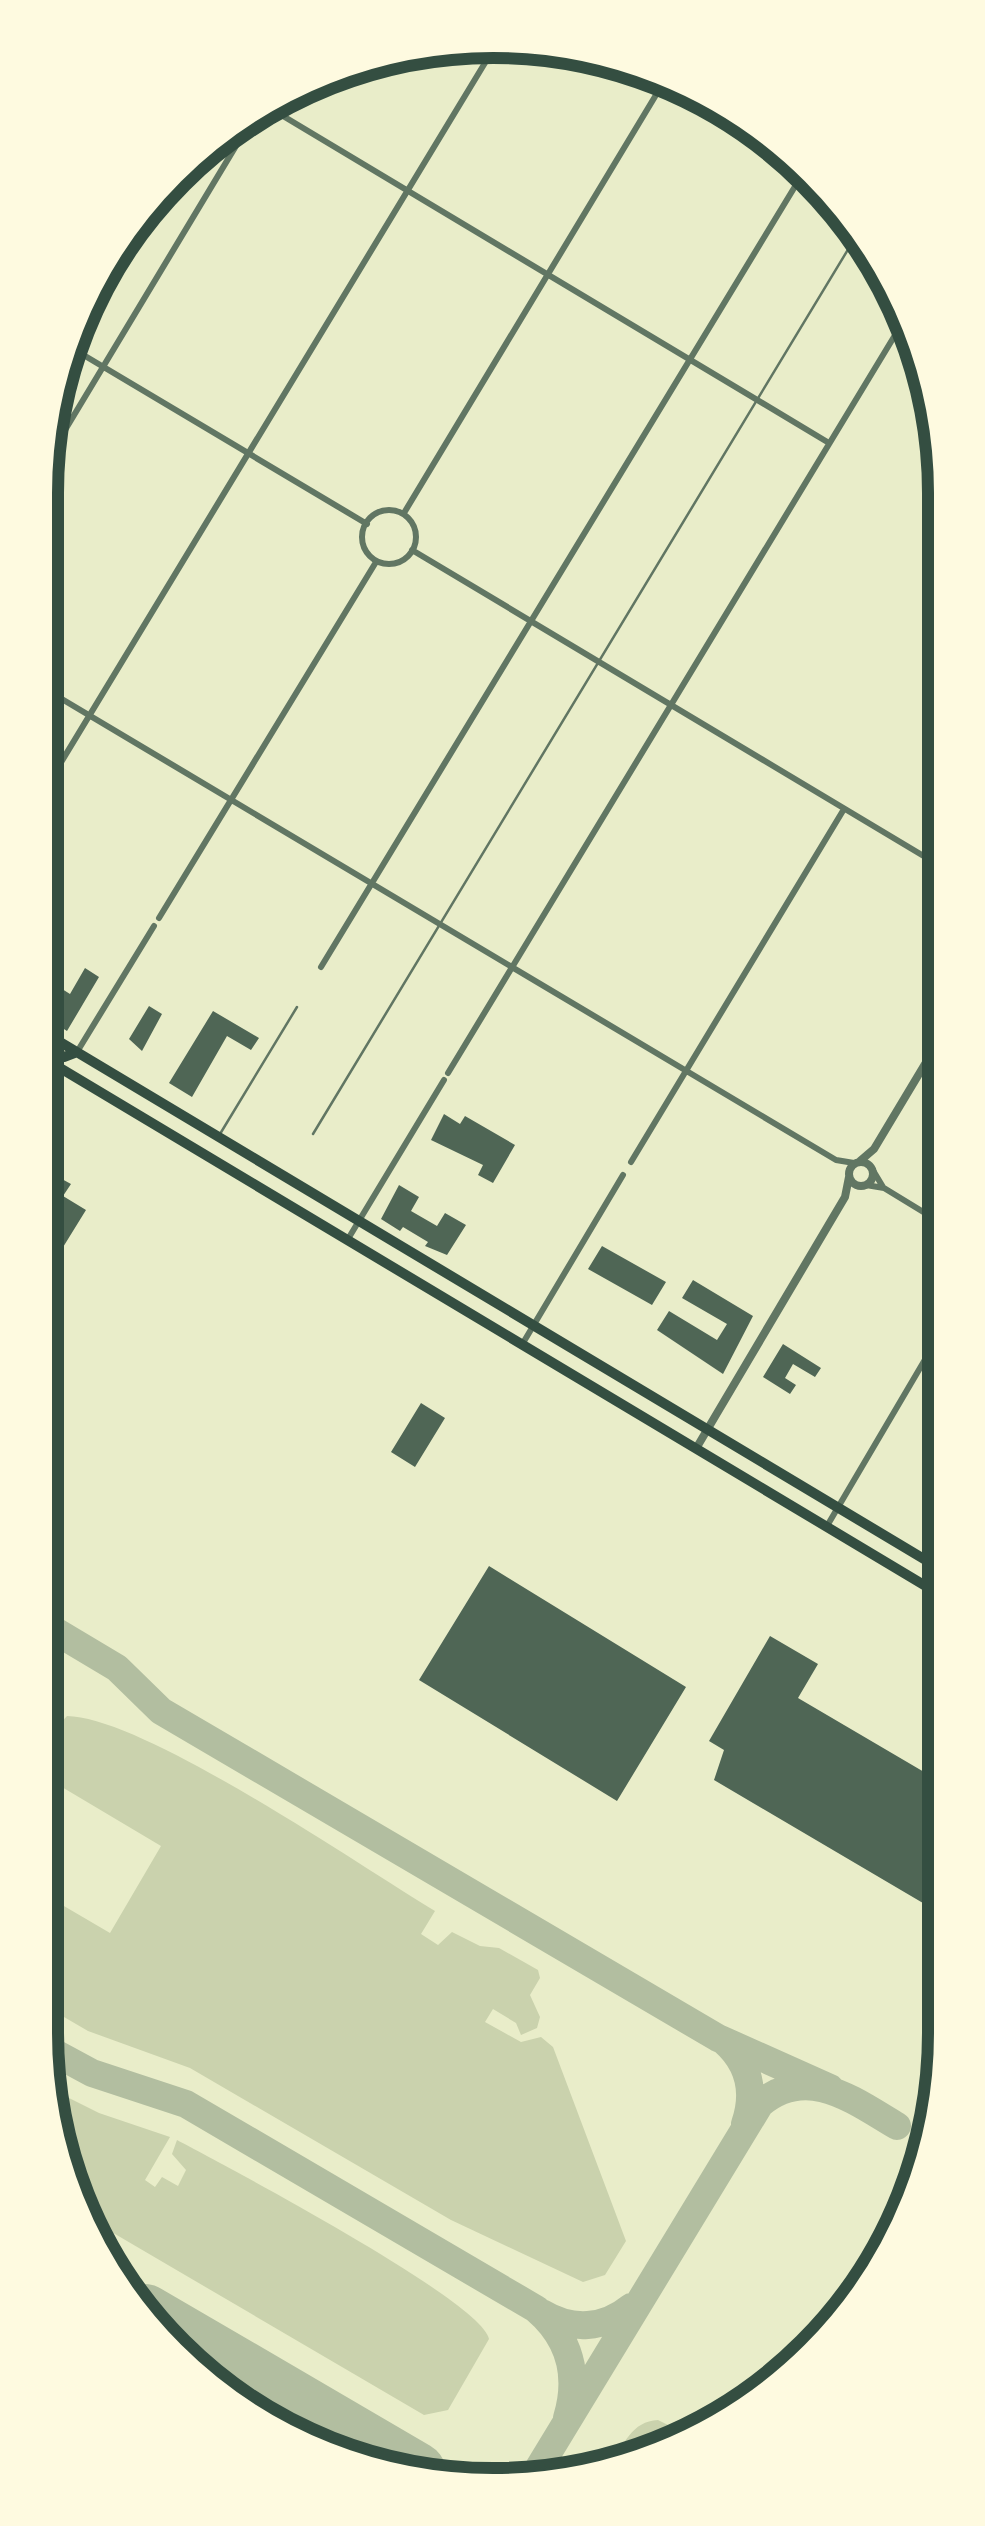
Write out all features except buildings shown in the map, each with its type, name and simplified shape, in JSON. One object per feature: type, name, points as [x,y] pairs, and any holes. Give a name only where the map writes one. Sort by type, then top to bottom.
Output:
[{"type":"main road","points":[[58,1041],[928,1562]]},
{"type":"main road","points":[[58,1054],[64,1057],[77,1052]]},
{"type":"main road","points":[[58,1067],[928,1587]]},
{"type":"main road","points":[[178,1138],[189,1118]]},
{"type":"street","points":[[58,768],[488,58]]},
{"type":"street","points":[[404,513],[659,91]]},
{"type":"street","points":[[277,115],[829,443]]},
{"type":"street","points":[[61,437],[241,138]]},
{"type":"street","points":[[322,967],[797,183]]},
{"type":"street","points":[[348,1239],[896,333]]},
{"type":"street","points":[[81,353],[367,524]]},
{"type":"street","points":[[382,511],[404,513],[416,530],[412,550],[392,564],[376,562],[364,545],[367,524],[382,511]]},
{"type":"street","points":[[412,550],[928,859]]},
{"type":"street","points":[[159,918],[376,562]]},
{"type":"street","points":[[58,697],[840,1162],[849,1176],[864,1186],[884,1188],[928,1215]]},
{"type":"street","points":[[631,1162],[844,809]]},
{"type":"street","points":[[77,1052],[154,926]]},
{"type":"street","points":[[698,1448],[845,1197],[849,1176],[857,1162],[874,1150],[928,1061]]},
{"type":"street","points":[[845,1197],[864,1186],[873,1170],[874,1150]]},
{"type":"street","points":[[840,1162],[857,1162],[873,1170],[884,1188]]},
{"type":"street","points":[[523,1344],[623,1175]]},
{"type":"street","points":[[827,1526],[928,1354]]},
{"type":"lane","points":[[313,1134],[850,245]]},
{"type":"lane","points":[[219,1136],[297,1007]]},
{"type":"green space","points":[[67,1716],[102,1723],[198,1766],[435,1911],[421,1934],[438,1945],[452,1932],[480,1946],[499,1948],[538,1970],[540,1978],[530,1995],[540,2017],[537,2028],[521,2035],[516,2023],[493,2009],[485,2022],[521,2042],[541,2037],[553,2047],[626,2241],[605,2275],[583,2282],[451,2220],[190,2068],[88,2031],[58,2014],[58,1903],[110,1933],[161,1846],[58,1785],[58,1726]]},
{"type":"green space","points":[[62,2094],[99,2113],[170,2137],[145,2180],[155,2187],[162,2177],[178,2186],[186,2170],[172,2154],[177,2140],[400,2266],[476,2321],[489,2339],[448,2410],[424,2415],[102,2227],[72,2146]]},
{"type":"green space","points":[[658,2420],[675,2428],[620,2449],[635,2429]]},
{"type":"taxiway","points":[[58,1633],[117,1668],[161,1711],[718,2038],[830,2088]]},
{"type":"taxiway","points":[[724,2041],[745,2068],[748,2079],[750,2101],[745,2124]]},
{"type":"taxiway","points":[[58,2055],[92,2073],[186,2104],[536,2309],[557,2332],[569,2358],[572,2387],[567,2418]]},
{"type":"taxiway","points":[[540,2466],[760,2104],[778,2092],[812,2087],[847,2097],[897,2126]]},
{"type":"taxiway","points":[[542,2313],[565,2323],[588,2325],[610,2320],[631,2307]]},
{"type":"runway","points":[[188,2343],[373,2452]]}]
